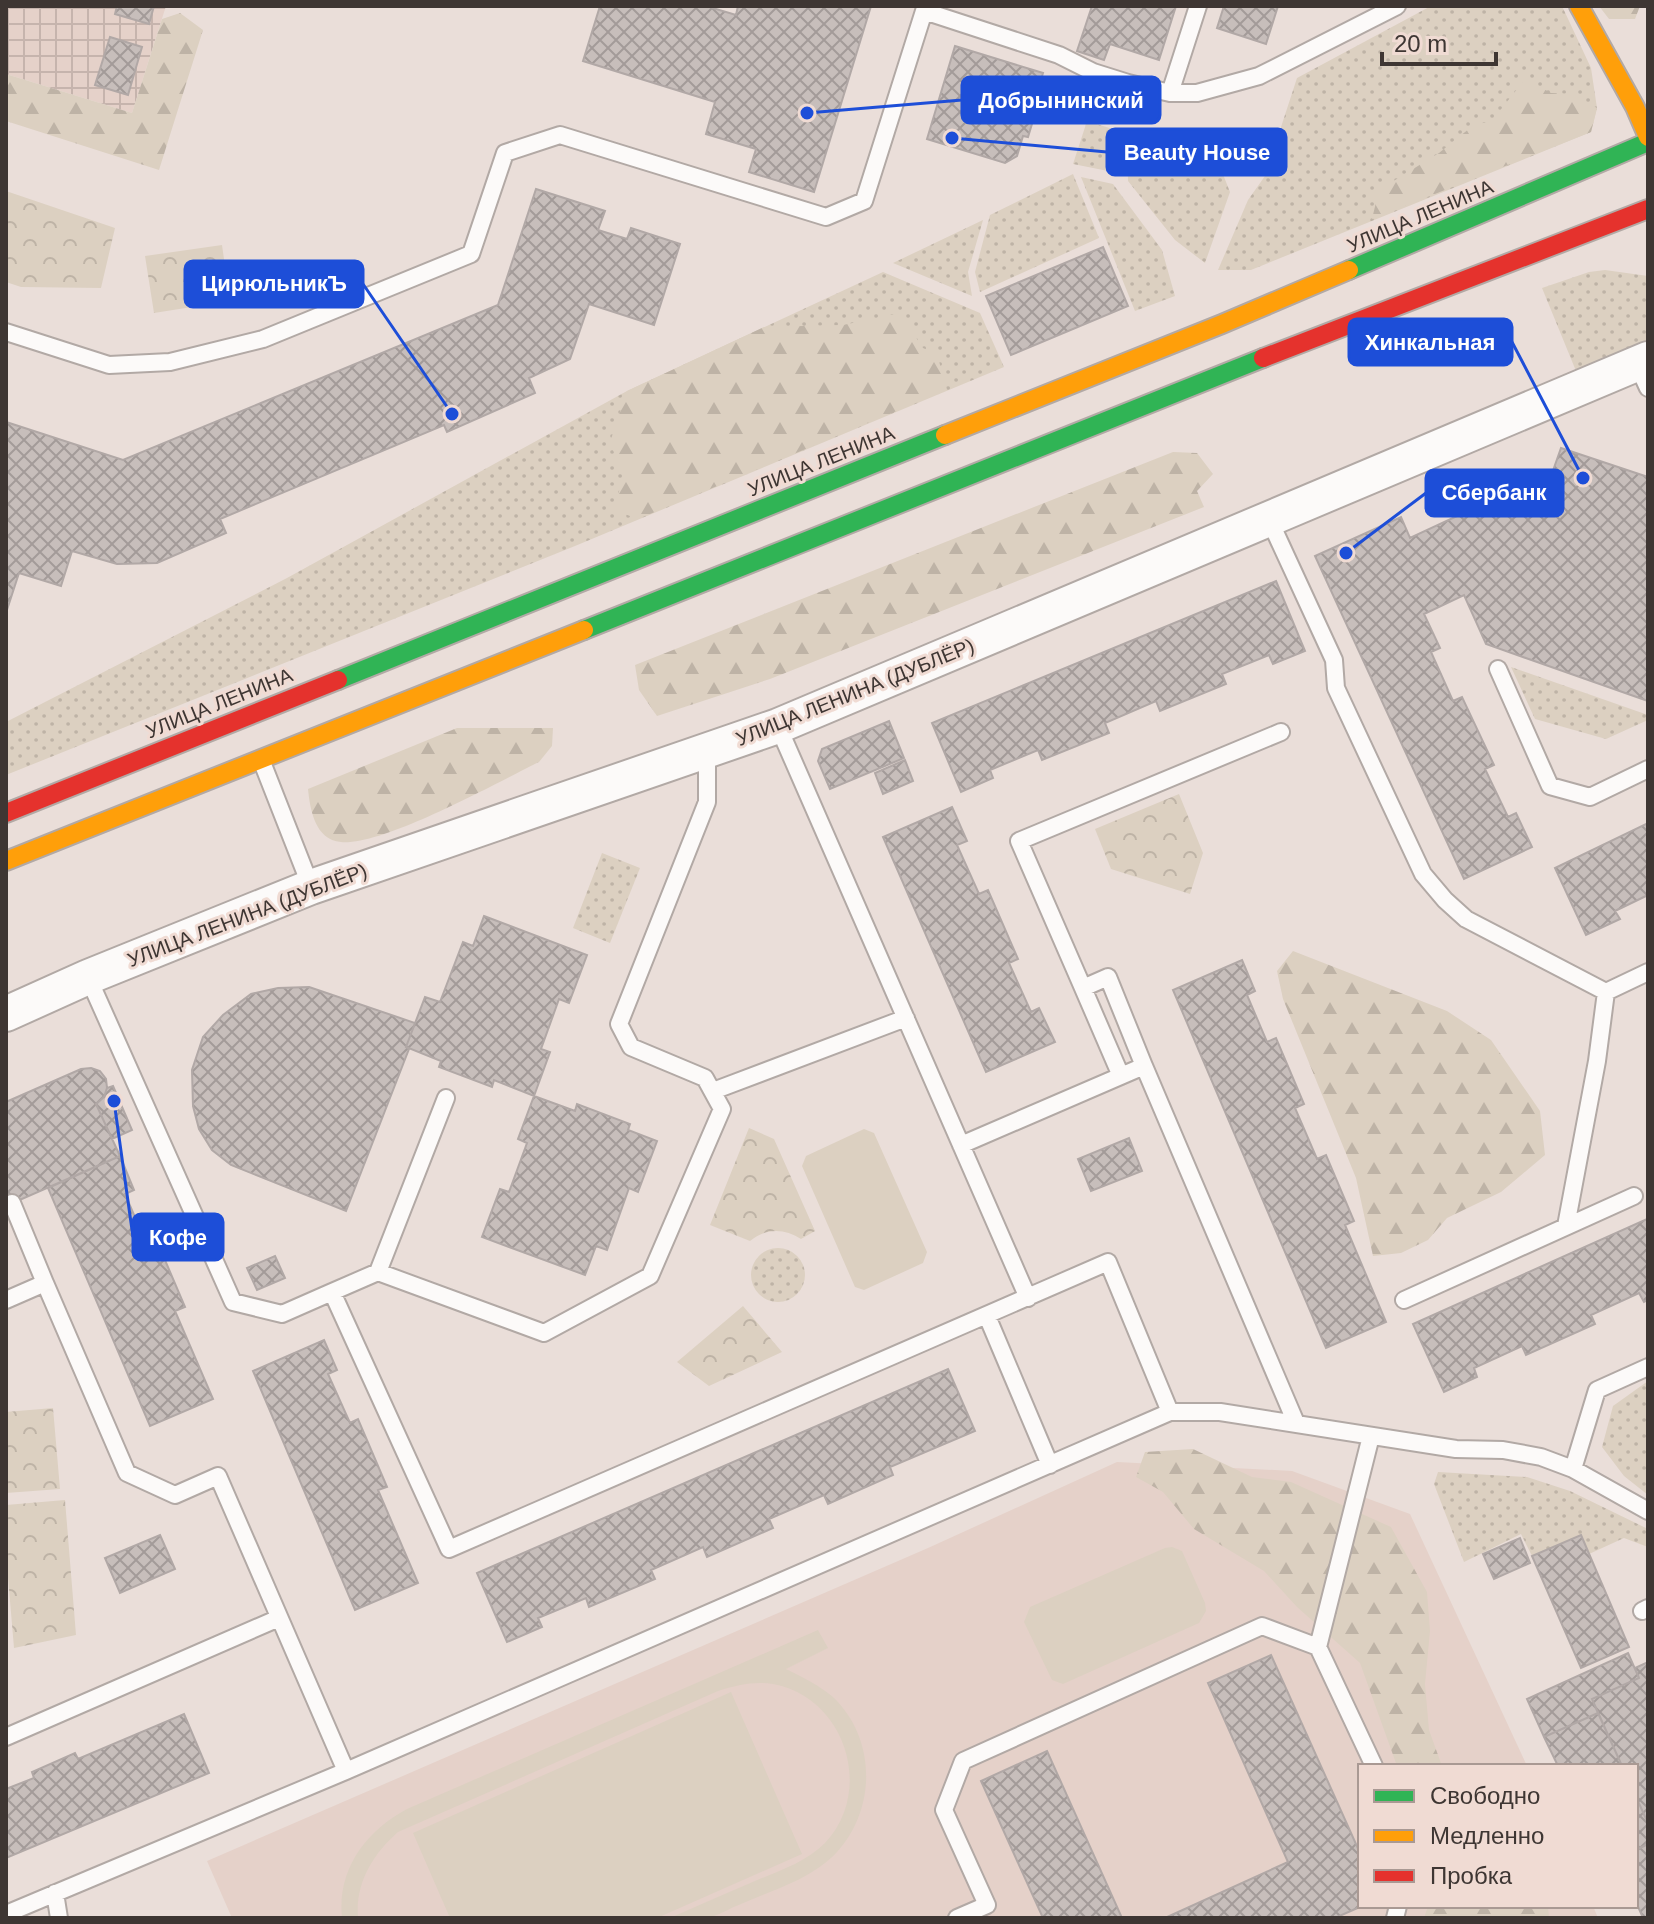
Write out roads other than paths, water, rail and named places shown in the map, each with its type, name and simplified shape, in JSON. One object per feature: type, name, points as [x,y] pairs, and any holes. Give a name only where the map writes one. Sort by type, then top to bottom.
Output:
[{"type":"main road","points":[[1579,6],[1635,107],[1648,140]]},
{"type":"main road","name":"УЛИЦА ЛЕНИНА","points":[[6,813],[1222,324],[1648,140]]},
{"type":"main road","points":[[6,861],[1239,367],[1648,209]]},
{"type":"street","name":"УЛИЦА ЛЕНИНА (ДУБЛЁР)","points":[[6,1014],[88,977],[311,887],[778,726],[1269,519],[1644,370]]},
{"type":"lane","points":[[1170,93],[1198,6]]},
{"type":"lane","points":[[6,332],[109,365],[170,362],[263,339],[471,254],[505,153],[560,135],[826,217],[864,201],[921,9],[1059,55],[1093,72],[1170,93],[1197,93],[1259,76],[1397,6]]},
{"type":"lane","points":[[1269,519],[1334,660],[1336,688],[1423,874],[1466,919],[1606,992]]},
{"type":"lane","points":[[1498,669],[1550,786],[1590,797],[1648,769]]},
{"type":"lane","points":[[778,726],[1028,1298]]},
{"type":"lane","points":[[1121,1076],[1019,841],[1281,732]]},
{"type":"lane","points":[[88,977],[233,1302],[282,1314],[378,1272],[544,1333],[650,1276],[722,1109],[705,1078],[631,1047],[619,1024],[707,802],[707,749]]},
{"type":"lane","points":[[260,758],[311,887]]},
{"type":"lane","points":[[1606,992],[1648,972]]},
{"type":"lane","points":[[1083,988],[1108,977],[1296,1423]]},
{"type":"lane","points":[[1566,1226],[1597,1061],[1606,992]]},
{"type":"lane","points":[[713,1091],[906,1018]]},
{"type":"lane","points":[[961,1145],[1144,1066]]},
{"type":"lane","points":[[378,1272],[446,1098]]},
{"type":"lane","points":[[1404,1300],[1634,1196]]},
{"type":"lane","points":[[12,1203],[127,1473],[175,1495],[218,1476],[346,1771]]},
{"type":"lane","points":[[332,1292],[449,1549],[1108,1262],[1170,1412]]},
{"type":"lane","points":[[6,1300],[45,1283]]},
{"type":"lane","points":[[987,1316],[1050,1465]]},
{"type":"lane","points":[[1573,1469],[1597,1390],[1648,1367]]},
{"type":"lane","points":[[6,1914],[346,1771],[1170,1412],[1220,1412],[1456,1449],[1503,1450],[1541,1457],[1573,1469],[1648,1511]]},
{"type":"lane","points":[[1371,1436],[1318,1647],[1373,1764]]},
{"type":"lane","points":[[6,1737],[279,1618]]},
{"type":"lane","points":[[957,1918],[987,1905],[944,1810],[963,1761],[1262,1626],[1318,1647]]},
{"type":"lane","points":[[55,1893],[59,1918]]},
{"type":"place","name":"Добрынинский","points":[[807,113]]},
{"type":"place","name":"Beauty House","points":[[952,138]]},
{"type":"place","name":"ЦирюльникЪ","points":[[452,414]]},
{"type":"place","name":"Хинкальная","points":[[1583,478]]},
{"type":"place","name":"Сбербанк","points":[[1346,553]]},
{"type":"place","name":"Кофе","points":[[114,1101]]}]
